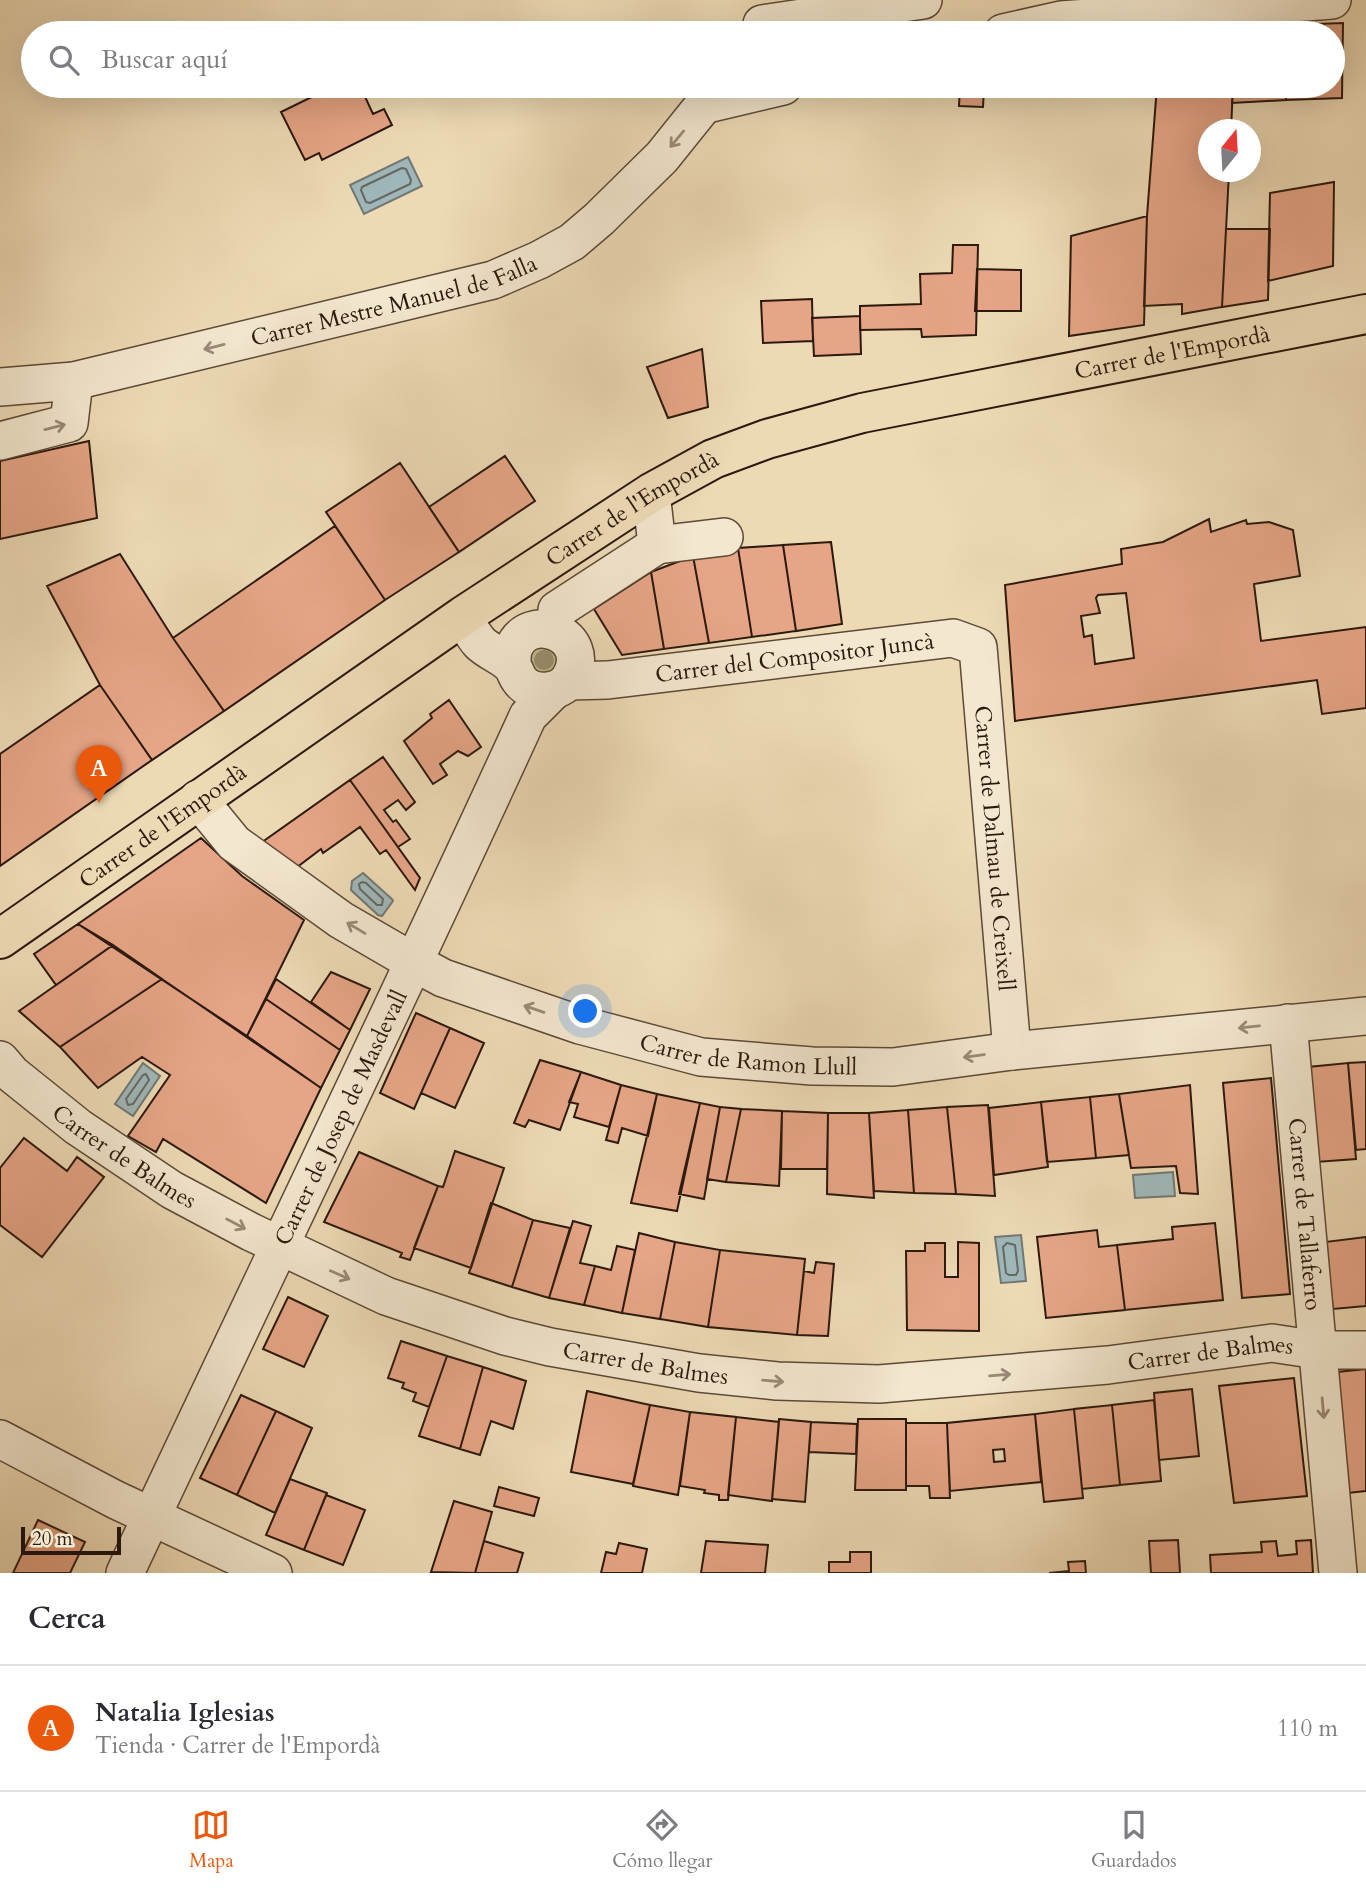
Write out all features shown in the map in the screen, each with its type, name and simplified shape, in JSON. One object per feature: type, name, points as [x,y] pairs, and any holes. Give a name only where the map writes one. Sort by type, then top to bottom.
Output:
[{"type":"main road","name":"Carrer de l'Empordà","points":[[0,939],[463,616],[652,493],[713,459],[767,439],[862,413],[1366,314]]},
{"type":"street","points":[[764,19],[923,0]]},
{"type":"street","points":[[1057,21],[1332,0]]},
{"type":"street","name":"Carrer Mestre Manuel de Falla","points":[[0,387],[74,381],[493,280],[539,261],[572,242],[662,157],[711,98]]},
{"type":"street","points":[[0,441],[69,424],[74,381]]},
{"type":"street","points":[[652,493],[657,545]]},
{"type":"street","points":[[556,620],[657,545],[724,537]]},
{"type":"street","points":[[463,616],[479,642],[543,684],[575,652],[531,572]]},
{"type":"street","name":"Carrer de Josep de Masdevall","points":[[125,1573],[278,1246],[415,963],[543,684],[513,649],[523,635],[556,620]]},
{"type":"street","name":"Carrer del Compositor Juncà","points":[[543,684],[608,680],[953,638],[978,647]]},
{"type":"street","name":"Carrer de Dalmau de Creixell","points":[[978,647],[1012,1051]]},
{"type":"street","name":"Carrer de Ramon Llull","points":[[198,799],[234,844],[341,920],[443,978],[580,1025],[701,1057],[813,1066],[893,1067],[1012,1051],[1366,1016]]},
{"type":"street","name":"Carrer de Tallaferro","points":[[1288,1023],[1338,1573]]},
{"type":"street","name":"Carrer de Balmes","points":[[0,1060],[12,1074],[78,1127],[162,1183],[278,1246],[386,1296],[505,1336],[617,1360],[699,1373],[777,1381],[879,1384],[1108,1365],[1272,1343],[1318,1350],[1366,1350]]},
{"type":"street","points":[[0,1438],[151,1516],[274,1573]]},
{"type":"green space","points":[[531,645],[558,647],[558,673],[539,679],[526,653]]},
{"type":"water","points":[[408,157],[422,186],[364,214],[350,185]]},
{"type":"water","points":[[363,873],[393,901],[382,916],[351,890],[352,881]]},
{"type":"water","points":[[143,1063],[160,1076],[133,1116],[115,1104]]},
{"type":"water","points":[[1173,1172],[1175,1196],[1135,1198],[1133,1175]]},
{"type":"water","points":[[1021,1235],[1026,1281],[1001,1283],[995,1237]]},
{"type":"building","points":[[310,98],[366,98],[373,114],[384,109],[392,125],[322,160],[319,153],[305,160],[281,112]]},
{"type":"building","points":[[959,98],[984,98],[983,107],[959,106]]},
{"type":"building","points":[[1156,98],[1232,98],[1232,119],[1198,119],[1198,182],[1228,182],[1222,307],[1182,314],[1182,304],[1144,306],[1147,216]]},
{"type":"building","points":[[1232,98],[1286,98],[1286,100],[1232,103]]},
{"type":"building","points":[[1286,98],[1342,98],[1286,100]]},
{"type":"building","points":[[1334,182],[1333,266],[1268,281],[1270,193]]},
{"type":"building","points":[[1147,216],[1144,325],[1069,336],[1071,236]]},
{"type":"building","points":[[1226,229],[1270,229],[1268,300],[1222,307]]},
{"type":"building","points":[[953,245],[978,245],[976,335],[922,337],[921,329],[860,330],[860,306],[921,304],[920,274],[952,273]]},
{"type":"building","points":[[977,269],[1021,270],[1021,311],[975,311]]},
{"type":"building","points":[[812,299],[813,341],[763,343],[761,301]]},
{"type":"building","points":[[860,316],[861,354],[814,356],[812,318]]},
{"type":"building","points":[[702,349],[708,407],[668,418],[647,367]]},
{"type":"building","points":[[89,441],[97,518],[0,539],[0,461]]},
{"type":"building","points":[[505,456],[535,501],[459,552],[429,507]]},
{"type":"building","points":[[400,463],[459,552],[385,600],[326,512]]},
{"type":"building","points":[[1209,519],[1211,532],[1246,520],[1247,524],[1269,522],[1293,530],[1300,576],[1254,584],[1261,641],[1366,627],[1366,708],[1322,714],[1317,680],[1015,721],[1005,585],[1122,564],[1121,549],[1163,542]],"holes":[[[1126,593],[1134,658],[1095,664],[1092,635],[1084,637],[1081,616],[1100,613],[1096,598],[1098,595]]]},
{"type":"building","points":[[335,526],[385,600],[224,711],[173,638]]},
{"type":"building","points":[[831,542],[842,624],[796,631],[783,545]]},
{"type":"building","points":[[783,545],[796,631],[752,637],[738,548]]},
{"type":"building","points":[[738,548],[752,637],[709,643],[693,556]]},
{"type":"building","points":[[120,554],[173,638],[224,711],[152,760],[100,685],[47,586]]},
{"type":"building","points":[[693,556],[709,643],[664,649],[651,572]]},
{"type":"building","points":[[651,572],[664,649],[622,655],[594,609]]},
{"type":"building","points":[[100,685],[152,760],[0,866],[0,754]]},
{"type":"building","points":[[449,700],[481,747],[468,756],[458,751],[440,764],[447,775],[433,784],[404,741],[432,718],[430,714]]},
{"type":"building","points":[[383,757],[415,802],[406,810],[398,800],[384,810],[393,822],[396,820],[410,839],[398,847],[350,780]]},
{"type":"building","points":[[350,780],[420,878],[415,890],[386,850],[380,854],[360,827],[323,853],[321,849],[292,871],[258,845]]},
{"type":"building","points":[[201,838],[242,876],[304,920],[247,1036],[78,924]]},
{"type":"building","points":[[78,924],[113,945],[56,985],[34,954]]},
{"type":"building","points":[[113,945],[162,979],[60,1047],[19,1011]]},
{"type":"building","points":[[331,972],[370,989],[350,1030],[311,1002]]},
{"type":"building","points":[[162,979],[321,1088],[266,1203],[163,1139],[156,1152],[128,1136],[170,1075],[142,1057],[98,1088],[60,1047]]},
{"type":"building","points":[[276,979],[350,1030],[340,1050],[266,999]]},
{"type":"building","points":[[266,999],[340,1050],[321,1088],[247,1036]]},
{"type":"building","points":[[416,1013],[450,1028],[414,1109],[380,1093]]},
{"type":"building","points":[[450,1028],[484,1043],[455,1108],[421,1093]]},
{"type":"building","points":[[540,1060],[581,1072],[560,1130],[529,1120],[525,1127],[514,1123]]},
{"type":"building","points":[[1366,1062],[1366,1149],[1356,1150],[1348,1063]]},
{"type":"building","points":[[1348,1063],[1356,1159],[1316,1162],[1308,1067]]},
{"type":"building","points":[[581,1072],[621,1085],[609,1127],[574,1117],[578,1104],[569,1102]]},
{"type":"building","points":[[1271,1078],[1290,1294],[1242,1298],[1223,1083]]},
{"type":"building","points":[[621,1085],[657,1094],[648,1136],[622,1128],[618,1143],[606,1140]]},
{"type":"building","points":[[1190,1085],[1198,1194],[1180,1193],[1176,1166],[1131,1168],[1119,1094]]},
{"type":"building","points":[[657,1094],[700,1103],[677,1211],[631,1203]]},
{"type":"building","points":[[1119,1094],[1129,1155],[1096,1158],[1090,1097]]},
{"type":"building","points":[[1090,1097],[1096,1158],[1047,1162],[1041,1102]]},
{"type":"building","points":[[1041,1102],[1048,1167],[994,1175],[989,1108]]},
{"type":"building","points":[[700,1103],[720,1107],[704,1199],[679,1194]]},
{"type":"building","points":[[988,1105],[995,1196],[956,1194],[947,1107]]},
{"type":"building","points":[[720,1107],[741,1109],[726,1182],[707,1179]]},
{"type":"building","points":[[947,1107],[956,1194],[914,1193],[908,1110]]},
{"type":"building","points":[[741,1109],[782,1111],[779,1186],[726,1182]]},
{"type":"building","points":[[908,1110],[914,1193],[874,1191],[869,1113]]},
{"type":"building","points":[[782,1111],[828,1113],[827,1169],[781,1169]]},
{"type":"building","points":[[828,1113],[869,1113],[874,1198],[827,1194]]},
{"type":"building","points":[[24,1138],[67,1171],[77,1157],[104,1177],[42,1257],[0,1225],[0,1168]]},
{"type":"building","points":[[455,1151],[504,1168],[471,1268],[414,1248],[438,1186],[443,1187]]},
{"type":"building","points":[[359,1152],[438,1186],[410,1260],[400,1257],[402,1253],[324,1222]]},
{"type":"building","points":[[491,1203],[533,1220],[512,1287],[469,1273]]},
{"type":"building","points":[[533,1220],[570,1228],[549,1298],[512,1287]]},
{"type":"building","points":[[573,1221],[591,1226],[580,1263],[595,1266],[584,1305],[549,1298]]},
{"type":"building","points":[[1215,1223],[1223,1300],[1125,1310],[1117,1245],[1173,1239],[1172,1227]]},
{"type":"building","points":[[1097,1230],[1099,1247],[1117,1245],[1125,1310],[1046,1318],[1037,1237]]},
{"type":"building","points":[[639,1233],[675,1242],[660,1319],[622,1313]]},
{"type":"building","points":[[1366,1237],[1366,1306],[1333,1309],[1325,1242]]},
{"type":"building","points":[[675,1242],[720,1250],[708,1327],[660,1319]]},
{"type":"building","points":[[958,1242],[979,1243],[979,1331],[907,1330],[906,1251],[925,1251],[925,1243],[945,1243],[945,1277],[958,1277]]},
{"type":"building","points":[[617,1246],[635,1250],[622,1313],[584,1305],[595,1266],[611,1270]]},
{"type":"building","points":[[720,1250],[805,1259],[797,1335],[708,1327]]},
{"type":"building","points":[[816,1262],[834,1264],[828,1336],[797,1335],[804,1271],[814,1273]]},
{"type":"building","points":[[288,1297],[328,1316],[304,1367],[263,1349]]},
{"type":"building","points":[[401,1341],[447,1356],[429,1407],[413,1401],[416,1393],[402,1388],[404,1383],[388,1378]]},
{"type":"building","points":[[447,1356],[483,1367],[460,1449],[419,1436]]},
{"type":"building","points":[[483,1367],[526,1381],[513,1429],[491,1421],[480,1455],[460,1449]]},
{"type":"building","points":[[1366,1369],[1366,1491],[1348,1493],[1337,1372]]},
{"type":"building","points":[[1294,1378],[1307,1496],[1234,1503],[1219,1386]]},
{"type":"building","points":[[1192,1389],[1199,1456],[1159,1460],[1154,1393]]},
{"type":"building","points":[[587,1391],[650,1405],[633,1484],[571,1472]]},
{"type":"building","points":[[241,1395],[276,1411],[237,1495],[200,1478]]},
{"type":"building","points":[[1154,1400],[1161,1481],[1120,1485],[1112,1405]]},
{"type":"building","points":[[650,1405],[690,1412],[678,1495],[633,1486]]},
{"type":"building","points":[[1112,1405],[1120,1485],[1082,1489],[1074,1409]]},
{"type":"building","points":[[1074,1409],[1083,1498],[1044,1502],[1035,1414]]},
{"type":"building","points":[[276,1411],[312,1428],[275,1513],[237,1495]]},
{"type":"building","points":[[690,1412],[736,1417],[728,1500],[719,1500],[719,1495],[704,1493],[705,1490],[680,1486]]},
{"type":"building","points":[[1035,1414],[1041,1482],[950,1491],[947,1423]],"holes":[[[1004,1449],[1005,1461],[994,1462],[993,1450]]]},
{"type":"building","points":[[736,1417],[779,1422],[772,1501],[728,1495]]},
{"type":"building","points":[[779,1419],[811,1422],[805,1502],[772,1499]]},
{"type":"building","points":[[858,1419],[906,1419],[906,1490],[855,1490]]},
{"type":"building","points":[[811,1422],[857,1424],[856,1454],[809,1452]]},
{"type":"building","points":[[906,1423],[947,1423],[950,1498],[930,1498],[929,1486],[906,1486]]},
{"type":"building","points":[[290,1479],[327,1493],[304,1550],[266,1535]]},
{"type":"building","points":[[499,1487],[539,1498],[534,1516],[494,1506]]},
{"type":"building","points":[[326,1495],[365,1510],[343,1565],[304,1550]]},
{"type":"building","points":[[454,1501],[492,1512],[475,1573],[431,1572]]},
{"type":"building","points":[[38,1520],[85,1542],[70,1573],[13,1573]]},
{"type":"building","points":[[1178,1540],[1180,1573],[1151,1573],[1149,1541]]},
{"type":"building","points":[[1311,1540],[1313,1573],[1211,1573],[1210,1555],[1262,1552],[1261,1542],[1276,1541],[1278,1556],[1297,1554],[1296,1541]]},
{"type":"building","points":[[484,1541],[523,1553],[517,1573],[475,1573]]},
{"type":"building","points":[[706,1541],[768,1545],[765,1573],[701,1573]]},
{"type":"building","points":[[619,1543],[647,1549],[642,1573],[601,1573],[606,1552],[616,1554]]},
{"type":"building","points":[[850,1552],[871,1552],[871,1573],[829,1573],[829,1562],[850,1562]]},
{"type":"building","points":[[1085,1561],[1086,1573],[1049,1573],[1069,1571],[1068,1562]]},
{"type":"place","name":"Natalia Iglesias","points":[[99,803]]}]
